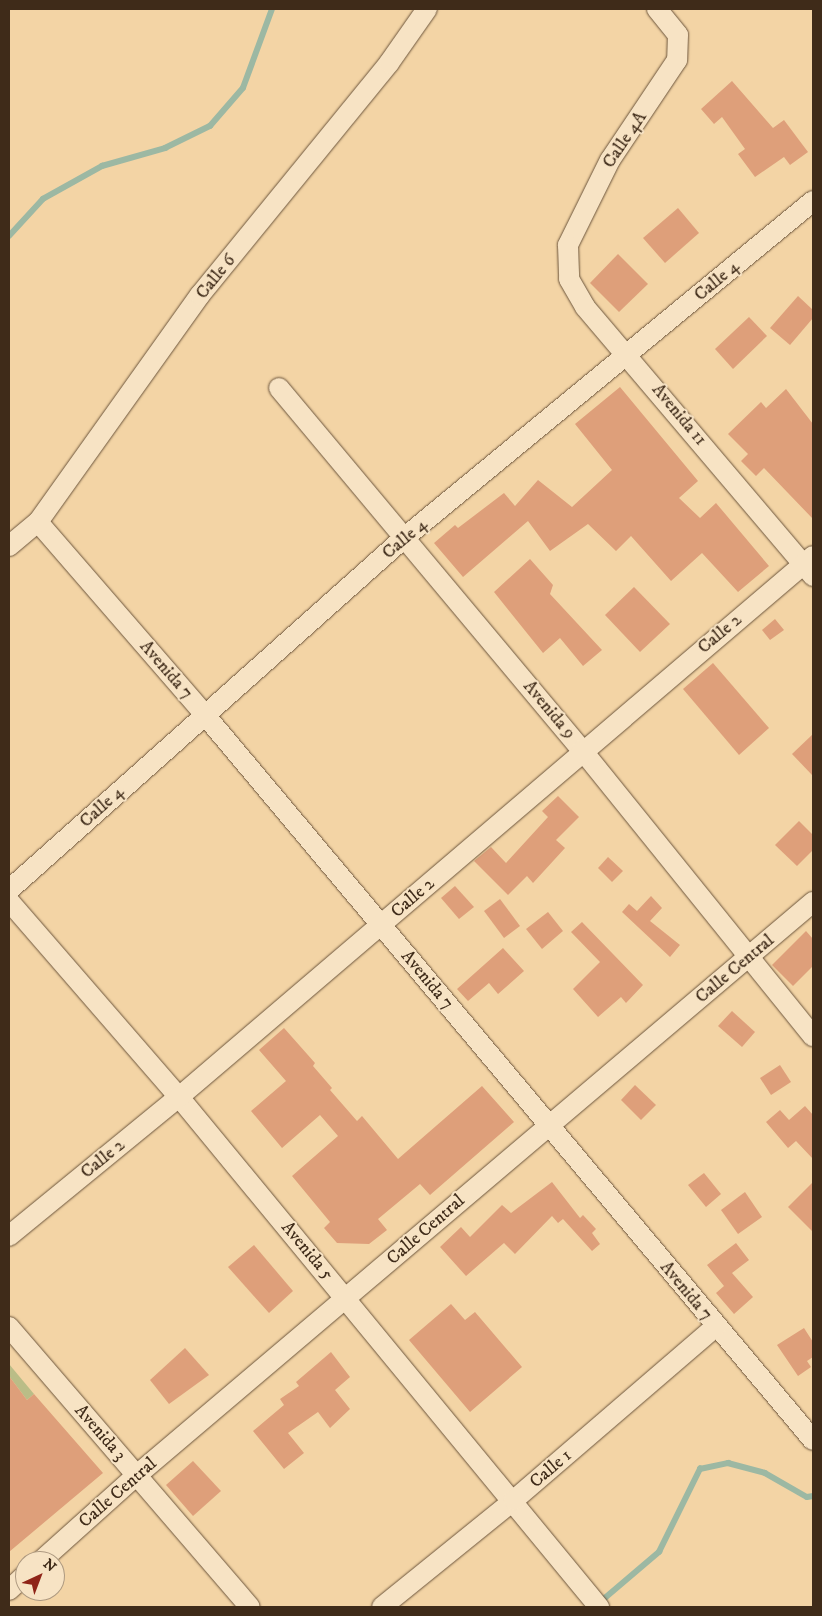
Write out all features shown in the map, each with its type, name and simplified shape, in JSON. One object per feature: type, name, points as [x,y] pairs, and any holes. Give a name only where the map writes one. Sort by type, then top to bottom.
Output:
[{"type":"street","name":"Calle 6","points":[[9,546],[38,522],[200,295],[389,63],[427,9]]},
{"type":"street","name":"Calle 4A","points":[[568,245],[610,160],[677,60],[678,36],[657,9]]},
{"type":"street","name":"Calle 4","points":[[9,890],[404,538],[813,201]]},
{"type":"street","name":"Avenida 11","points":[[568,245],[569,279],[585,306],[810,566]]},
{"type":"street","name":"Avenida 9","points":[[279,388],[582,750],[813,1036]]},
{"type":"street","name":"Avenida 7","points":[[38,522],[205,715],[813,1440]]},
{"type":"street","name":"Calle 2","points":[[9,1236],[179,1097],[582,750],[810,566]]},
{"type":"street","name":"Avenida 5","points":[[9,901],[179,1097],[514,1500],[600,1607]]},
{"type":"street","name":"Calle Central","points":[[52,1551],[137,1475],[813,902]]},
{"type":"street","name":"Avenida 3","points":[[9,1326],[250,1607]]},
{"type":"street","name":"Calle 1","points":[[382,1607],[514,1500],[716,1326]]},
{"type":"green space","points":[[9,1364],[34,1394],[27,1400],[9,1376]]},
{"type":"building","points":[[732,81],[773,128],[784,120],[808,152],[790,165],[784,157],[755,177],[738,154],[745,149],[722,117],[714,124],[701,109]]},
{"type":"building","points":[[678,208],[699,233],[665,263],[643,238]]},
{"type":"building","points":[[618,254],[648,284],[619,312],[590,283]]},
{"type":"building","points":[[798,296],[813,310],[813,318],[790,345],[770,328]]},
{"type":"building","points":[[749,317],[767,336],[733,369],[715,349]]},
{"type":"building","points":[[620,387],[698,481],[679,498],[700,518],[716,503],[769,566],[738,592],[702,553],[671,581],[631,536],[616,551],[588,524],[550,551],[528,521],[463,577],[434,543],[455,525],[458,528],[504,493],[515,506],[538,480],[572,507],[612,470],[575,424]]},
{"type":"building","points":[[786,389],[813,424],[813,519],[764,468],[756,476],[741,461],[748,454],[728,434],[761,402],[766,408]]},
{"type":"building","points":[[530,559],[553,585],[550,594],[602,650],[583,666],[560,638],[543,653],[494,592]]},
{"type":"building","points":[[634,587],[670,624],[640,652],[605,615]]},
{"type":"building","points":[[775,619],[784,630],[770,640],[762,630]]},
{"type":"building","points":[[713,663],[769,728],[739,755],[683,689]]},
{"type":"building","points":[[813,734],[813,776],[792,754]]},
{"type":"building","points":[[558,796],[579,817],[556,840],[565,848],[533,883],[527,876],[508,895],[474,861],[491,847],[506,863],[548,817],[542,811]]},
{"type":"building","points":[[799,821],[813,835],[813,850],[797,866],[775,845]]},
{"type":"building","points":[[608,857],[623,871],[612,882],[598,868]]},
{"type":"building","points":[[455,886],[474,907],[459,919],[441,898]]},
{"type":"building","points":[[651,896],[662,908],[650,921],[680,945],[670,957],[622,912],[629,904],[637,911]]},
{"type":"building","points":[[500,899],[520,926],[504,938],[484,911]]},
{"type":"building","points":[[548,912],[563,931],[542,949],[526,929]]},
{"type":"building","points":[[582,922],[643,985],[626,1003],[621,997],[598,1017],[573,989],[600,962],[571,932]]},
{"type":"building","points":[[806,931],[813,939],[813,966],[793,986],[772,965]]},
{"type":"building","points":[[503,948],[524,971],[498,994],[489,983],[468,1001],[457,989]]},
{"type":"building","points":[[732,1011],[755,1032],[742,1047],[718,1026]]},
{"type":"building","points":[[284,1028],[315,1063],[313,1066],[332,1088],[330,1090],[357,1121],[362,1116],[398,1159],[482,1086],[514,1122],[430,1195],[420,1184],[378,1219],[387,1230],[369,1244],[337,1243],[324,1228],[330,1222],[292,1176],[338,1136],[320,1115],[282,1148],[251,1111],[286,1081],[259,1050]]},
{"type":"building","points":[[780,1065],[791,1082],[771,1095],[760,1078]]},
{"type":"building","points":[[635,1085],[656,1105],[641,1120],[621,1100]]},
{"type":"building","points":[[805,1106],[813,1115],[813,1159],[796,1141],[788,1148],[766,1122],[780,1110],[789,1120]]},
{"type":"building","points":[[704,1173],[721,1194],[706,1207],[688,1185]]},
{"type":"building","points":[[552,1182],[580,1218],[583,1215],[596,1229],[592,1233],[600,1244],[592,1251],[563,1219],[558,1223],[552,1216],[515,1254],[504,1243],[466,1276],[440,1247],[461,1227],[470,1237],[502,1205],[511,1213]]},
{"type":"building","points":[[813,1182],[813,1232],[788,1207]]},
{"type":"building","points":[[745,1192],[762,1217],[738,1234],[721,1210]]},
{"type":"building","points":[[736,1243],[749,1260],[732,1273],[753,1297],[734,1314],[716,1293],[724,1286],[707,1265]]},
{"type":"building","points":[[254,1245],[293,1291],[269,1313],[228,1267]]},
{"type":"building","points":[[451,1304],[465,1320],[475,1312],[522,1367],[470,1412],[409,1340]]},
{"type":"building","points":[[804,1328],[813,1342],[813,1357],[807,1361],[811,1367],[798,1376],[777,1345]]},
{"type":"building","points":[[185,1348],[209,1375],[169,1404],[150,1380]]},
{"type":"building","points":[[331,1352],[350,1377],[335,1390],[350,1409],[330,1428],[318,1412],[288,1433],[304,1453],[284,1469],[253,1431],[284,1405],[280,1399],[299,1386],[296,1382]]},
{"type":"building","points":[[9,1376],[27,1400],[34,1394],[103,1473],[9,1552]]},
{"type":"building","points":[[193,1461],[221,1491],[193,1516],[166,1485]]},
{"type":"waterway","points":[[9,236],[43,199],[102,166],[165,148],[210,126],[243,88],[272,9]]},
{"type":"waterway","points":[[599,1603],[659,1552],[700,1469],[728,1463],[765,1473],[807,1497],[813,1496]]}]
